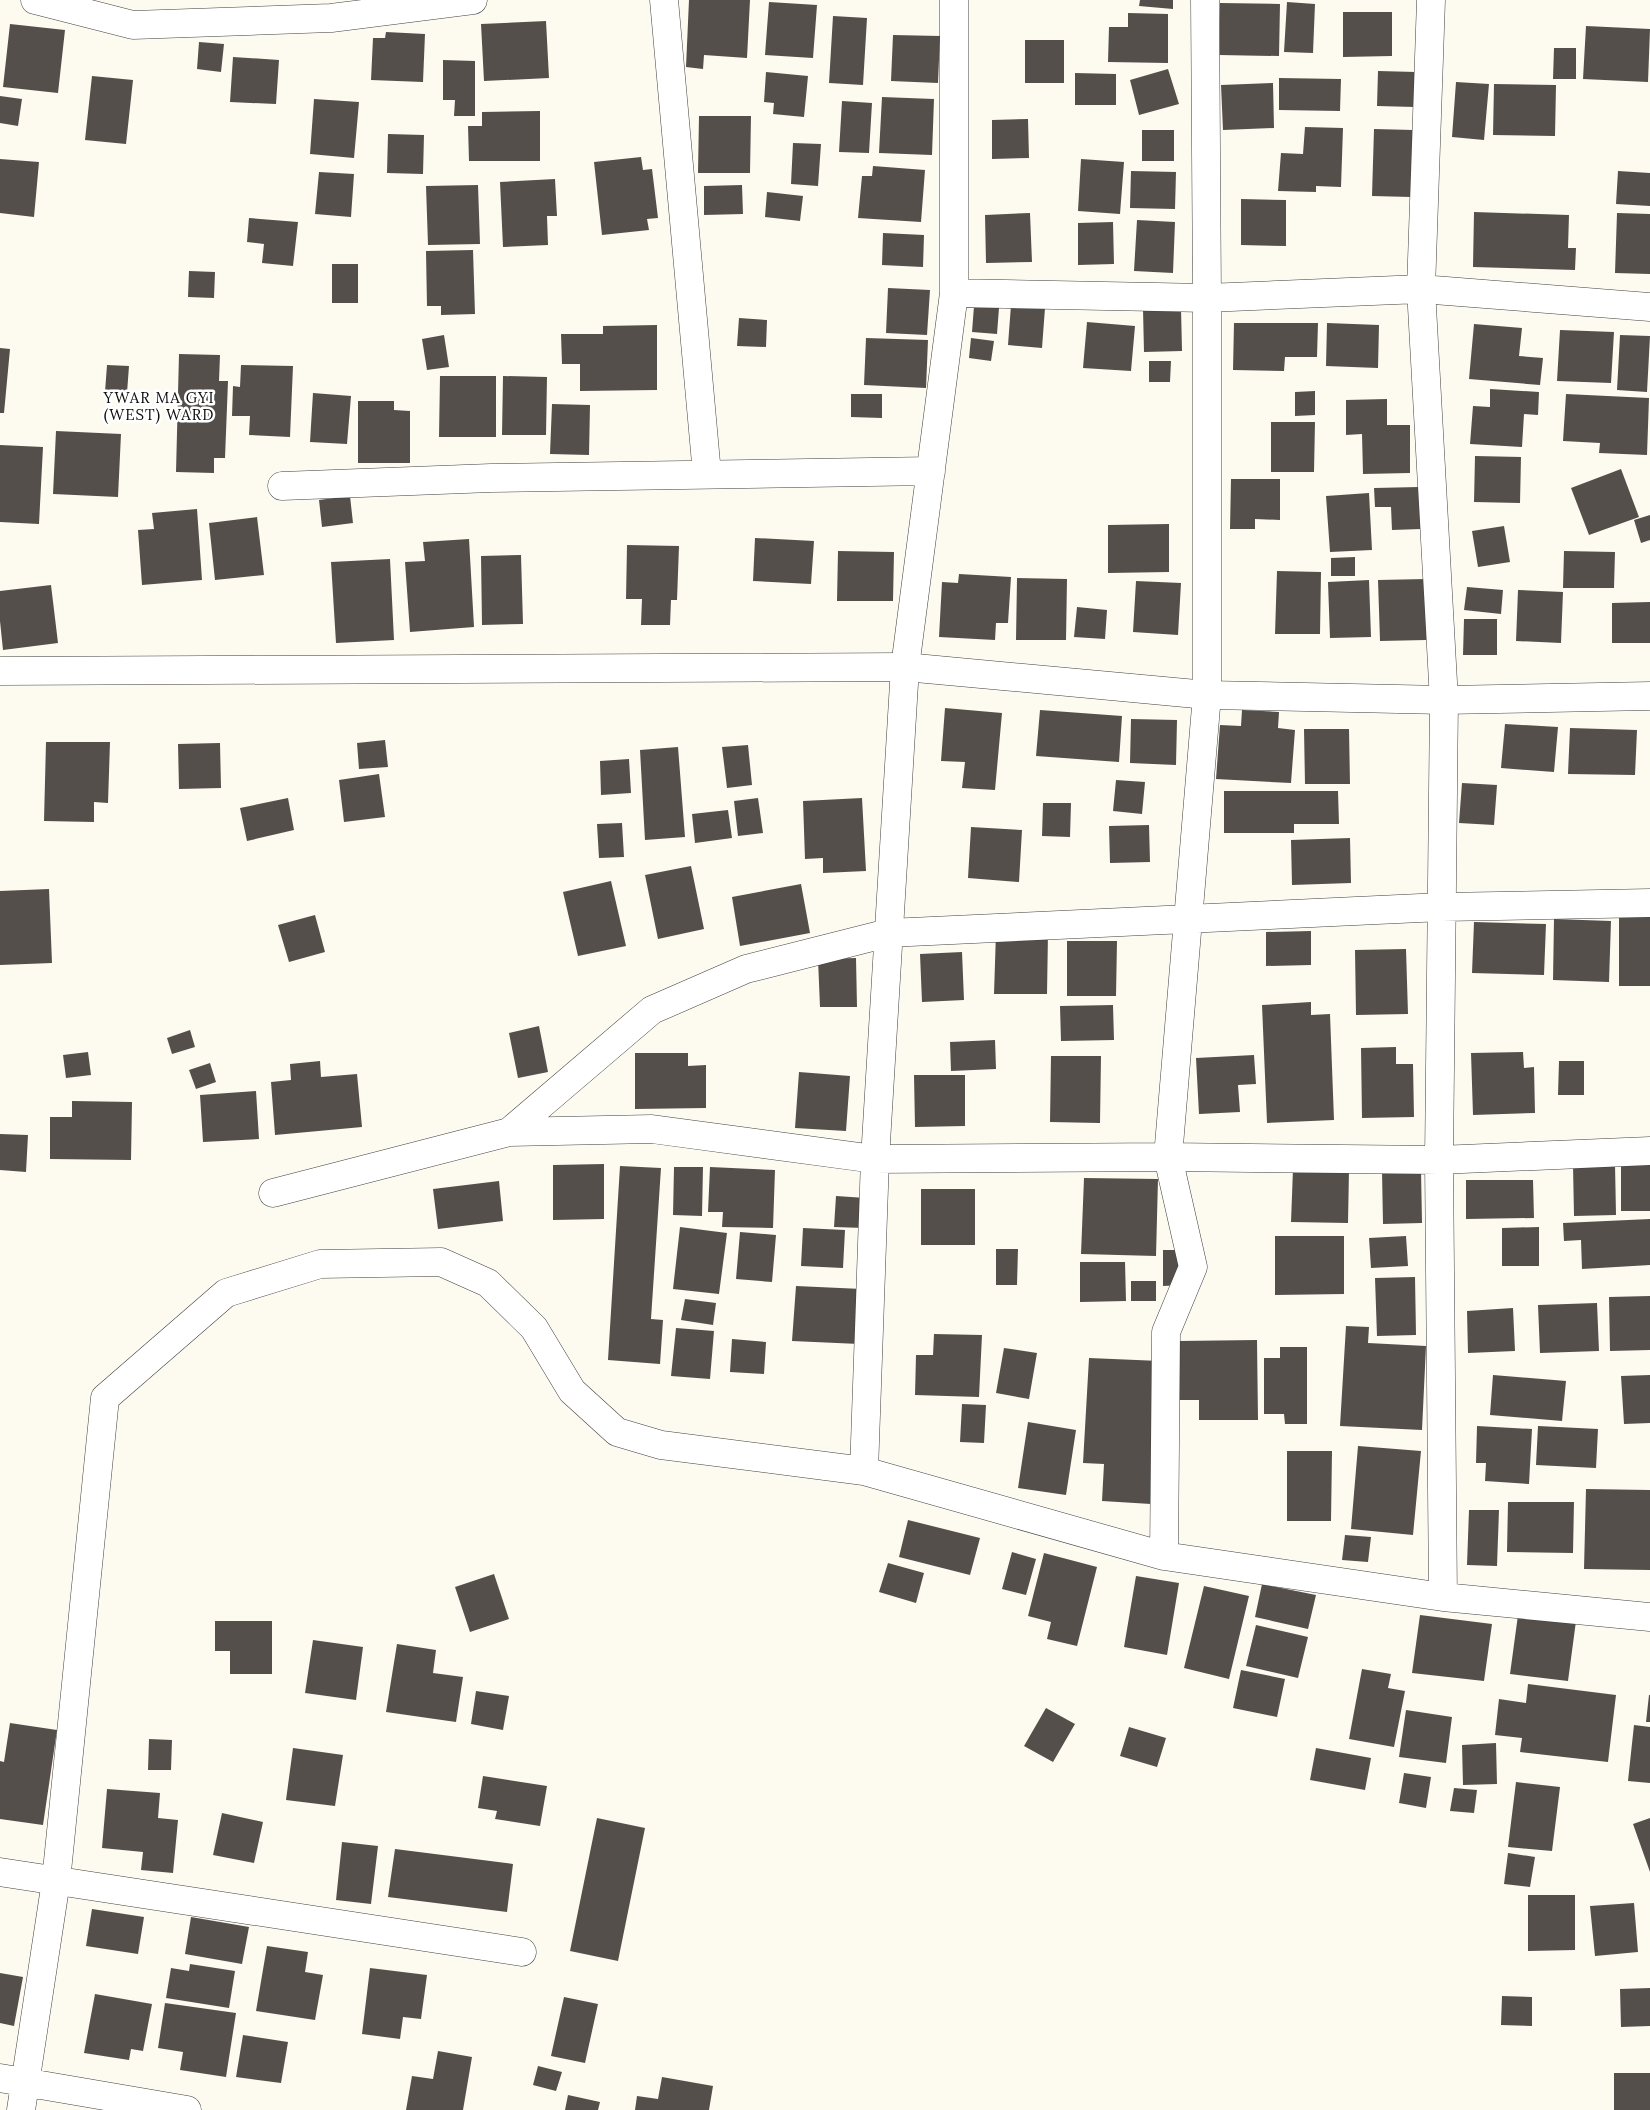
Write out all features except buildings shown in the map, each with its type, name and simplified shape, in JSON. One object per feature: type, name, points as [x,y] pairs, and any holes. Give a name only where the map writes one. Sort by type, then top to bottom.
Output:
[{"type":"street","points":[[35,0],[132,25],[473,0]]},
{"type":"street","points":[[664,0],[707,474]]},
{"type":"street","points":[[864,1471],[875,1159],[905,667],[954,294],[951,0]]},
{"type":"street","points":[[1164,1556],[1166,1332],[1193,1267],[1168,1157],[1207,695],[1205,0]]},
{"type":"street","points":[[1432,0],[1421,289],[1444,700],[1439,1160],[1443,1597]]},
{"type":"street","points":[[954,294],[1207,298],[1421,289],[1650,307]]},
{"type":"street","points":[[282,486],[491,478],[930,471]]},
{"type":"street","points":[[0,671],[905,667],[1207,695],[1444,700],[1650,696]]},
{"type":"street","points":[[509,1132],[652,1010],[746,969],[888,933],[1442,907],[1650,903]]},
{"type":"street","points":[[273,1193],[509,1132],[652,1129],[875,1159],[1168,1157],[1439,1160],[1650,1151]]},
{"type":"street","points":[[21,2110],[12,2080],[56,1881],[104,1398],[226,1293],[320,1264],[441,1262],[488,1283],[534,1328],[572,1392],[617,1432],[661,1445],[864,1471],[1164,1556],[1443,1597],[1650,1617]]},
{"type":"street","points":[[0,1872],[522,1952]]},
{"type":"street","points":[[12,2080],[187,2110]]},
{"type":"district","name":"YWAR MA GYI (WEST) WARD","points":[[159,406]]}]
